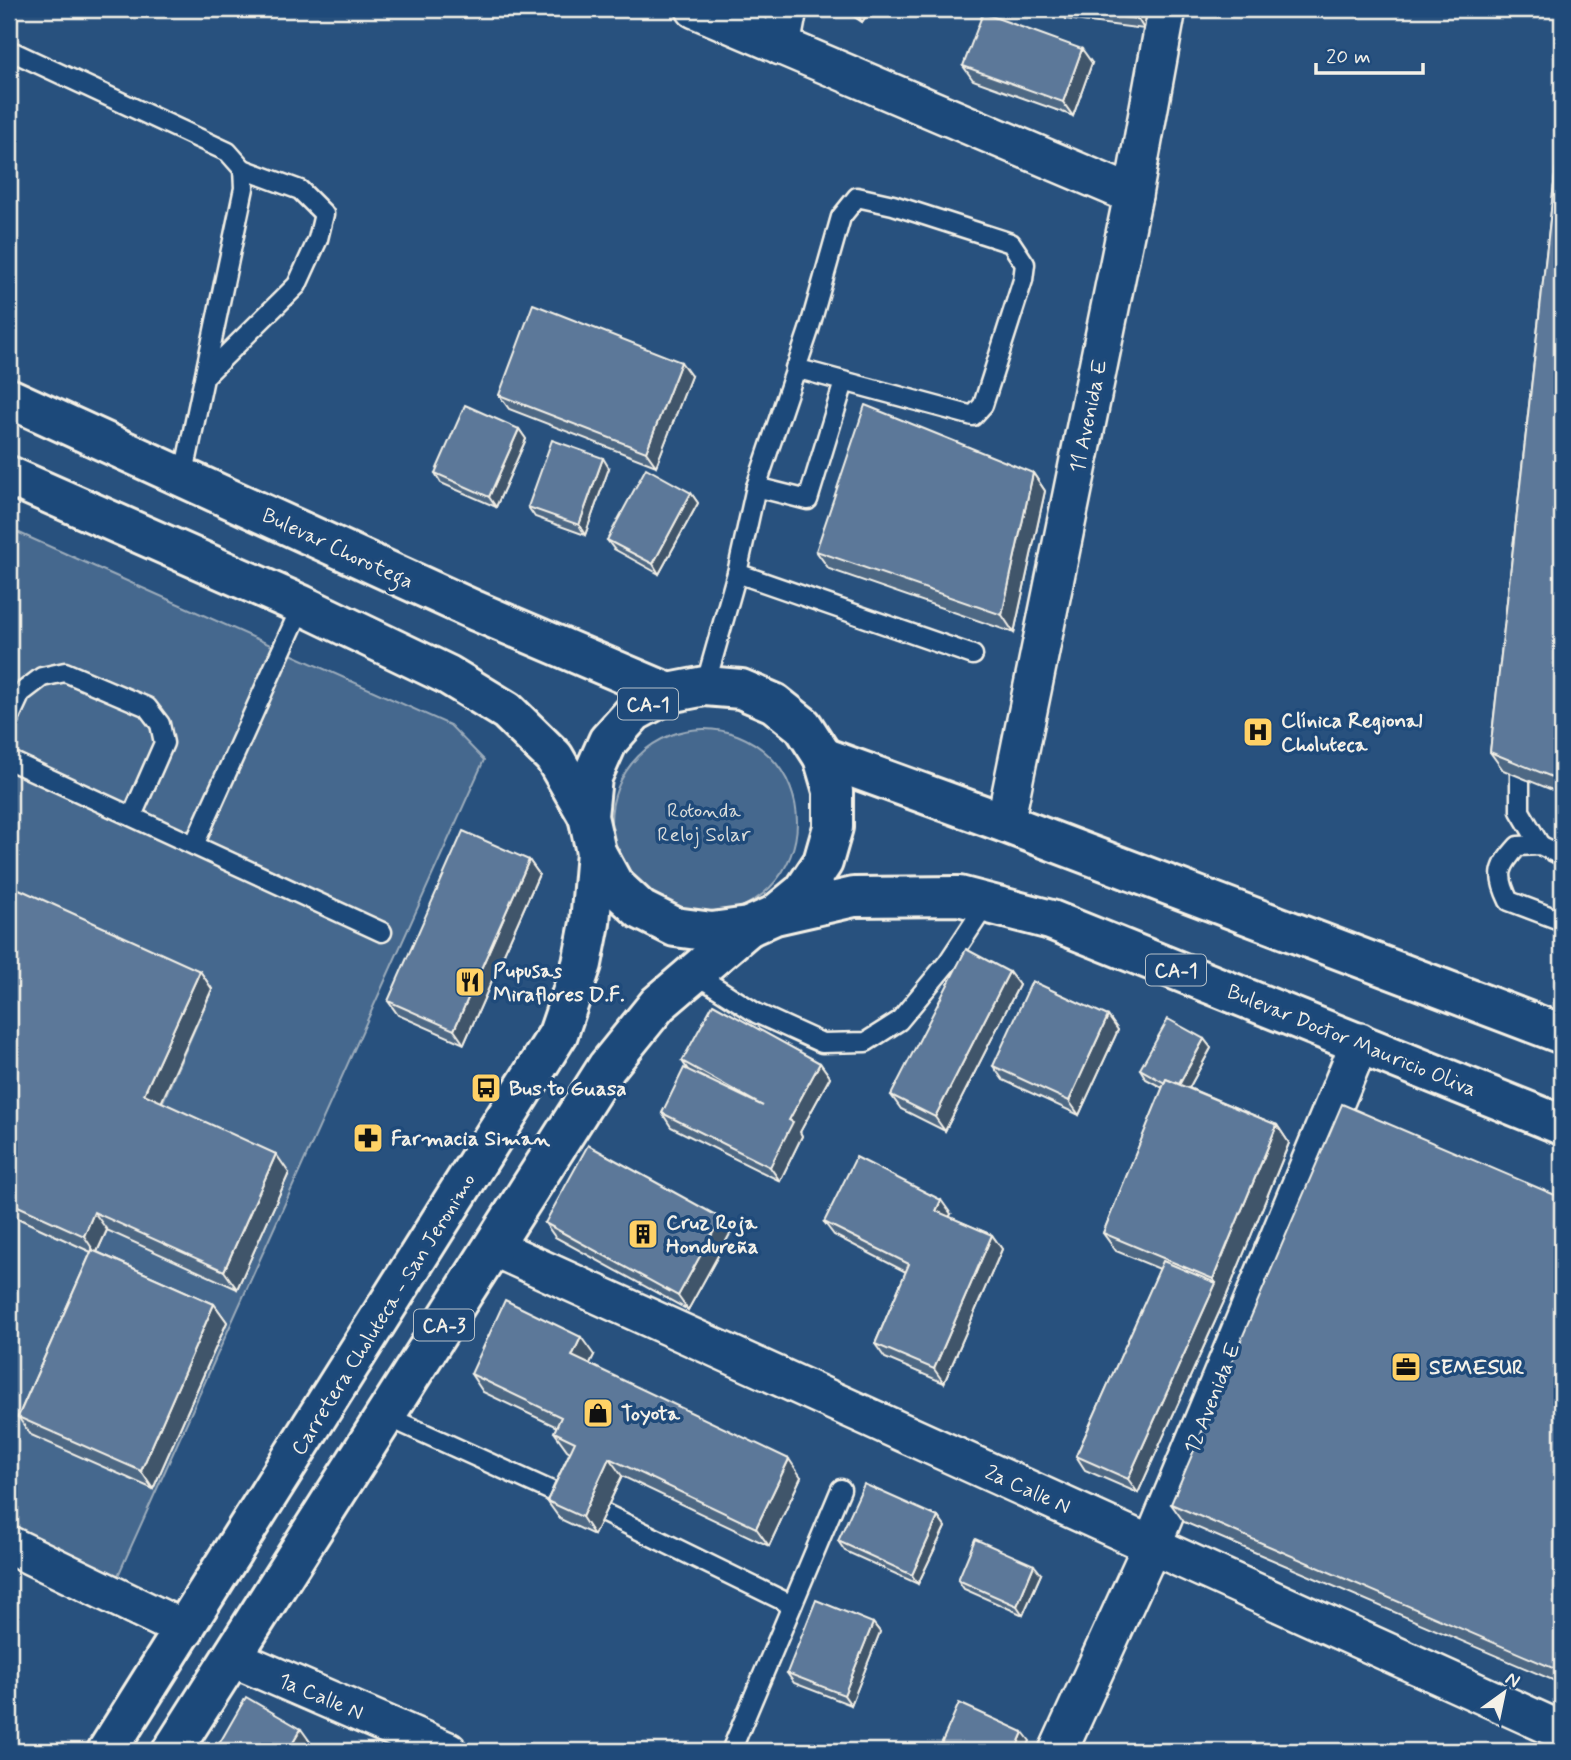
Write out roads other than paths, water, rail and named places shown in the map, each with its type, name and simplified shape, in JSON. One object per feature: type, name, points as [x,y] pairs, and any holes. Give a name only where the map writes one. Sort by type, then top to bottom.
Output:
[{"type":"highway","name":"Bulevar Chorotega","points":[[9,398],[476,611],[687,689]]},
{"type":"highway","name":"CA-1","points":[[9,476],[302,605],[449,675],[507,711],[554,757],[614,884],[641,911],[675,927],[712,932],[762,921],[803,892],[823,862],[833,827],[833,791],[823,757],[803,726],[774,703],[741,689],[687,689],[634,712],[608,741],[592,777],[592,834]]},
{"type":"highway","points":[[823,757],[1562,1034]]},
{"type":"highway","name":"Carretera Choluteca - San Jeronimo","points":[[107,1751],[558,1034],[582,964],[590,923],[592,834]]},
{"type":"highway","name":"Bulevar Doctor Mauricio Oliva","points":[[762,921],[854,897],[959,896],[987,903],[1051,920],[1562,1125]]},
{"type":"highway","name":"CA-3","points":[[172,1751],[607,1068],[658,1004],[692,972],[762,921]]},
{"type":"street","points":[[695,9],[1133,195]]},
{"type":"street","points":[[781,46],[788,9]]},
{"type":"street","name":"11 Avenida E","points":[[1005,823],[1133,195],[1167,9]]},
{"type":"street","name":"12 Avenida E","points":[[1058,1751],[1152,1545],[1360,1042]]},
{"type":"street","name":"2a Calle N","points":[[493,1248],[1562,1731]]},
{"type":"street","points":[[9,1545],[185,1630]]},
{"type":"street","name":"1a Calle N","points":[[233,1658],[448,1751]]},
{"type":"lane","points":[[9,50],[229,152],[243,169],[300,190],[324,214],[318,239],[297,285],[204,376]]},
{"type":"lane","points":[[183,478],[244,188],[243,169]]},
{"type":"lane","points":[[687,689],[737,573],[756,487],[795,368],[809,330],[841,217],[857,197],[893,205],[1012,243],[1025,264],[1023,280],[983,405],[973,416],[795,368]]},
{"type":"lane","points":[[756,487],[808,500],[844,382]]},
{"type":"lane","points":[[737,573],[973,655]]},
{"type":"lane","points":[[194,845],[302,605]]},
{"type":"lane","points":[[9,719],[21,693],[42,677],[65,672],[147,707],[160,724],[164,743],[132,816]]},
{"type":"lane","points":[[1520,744],[1520,811],[1539,845]]},
{"type":"lane","points":[[9,760],[382,932]]},
{"type":"lane","points":[[1562,856],[1539,845],[1518,846],[1504,862],[1500,883],[1509,901],[1562,921]]},
{"type":"lane","points":[[692,972],[756,1013],[822,1043],[866,1042],[899,1021],[948,962],[987,903]]},
{"type":"lane","points":[[386,1416],[569,1499]]},
{"type":"lane","points":[[731,1751],[841,1489]]},
{"type":"lane","points":[[604,1513],[792,1605]]},
{"type":"place","name":"Clínica Regional Choluteca","points":[[1258,732]]},
{"type":"place","name":"Pupusas Miraflores D.F.","points":[[470,982]]},
{"type":"place","name":"Bus to Guasa","points":[[486,1088]]},
{"type":"place","name":"Farmacia Siman","points":[[368,1138]]},
{"type":"place","name":"Cruz Roja Hondureña","points":[[643,1234]]},
{"type":"place","name":"SEMESUR","points":[[1406,1367]]},
{"type":"place","name":"Toyota","points":[[598,1413]]},
{"type":"park label","name":"Rotonda Reloj Solar","points":[[704,822]]}]
